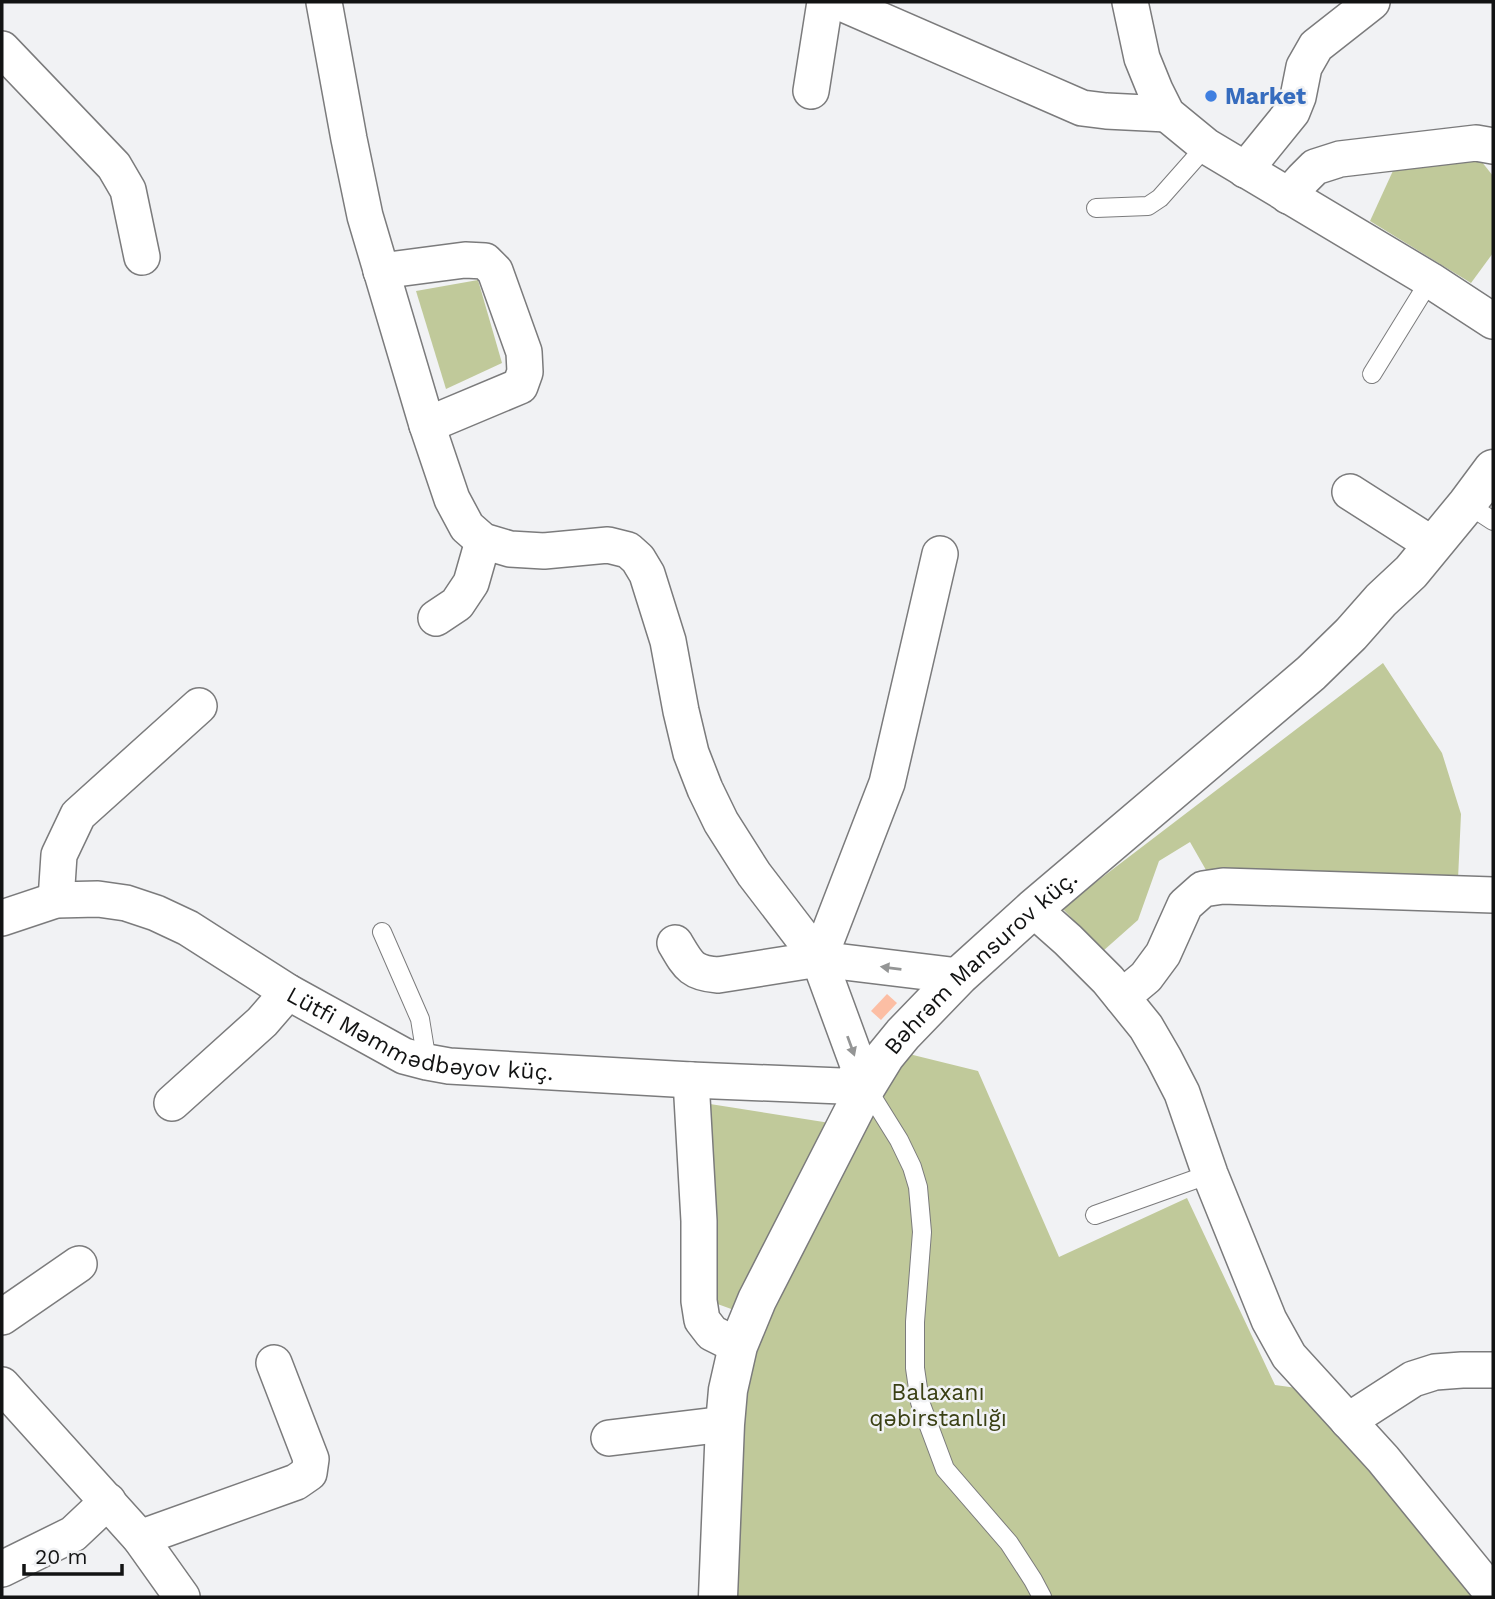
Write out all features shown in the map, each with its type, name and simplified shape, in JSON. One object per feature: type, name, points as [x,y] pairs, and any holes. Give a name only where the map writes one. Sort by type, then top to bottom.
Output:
[{"type":"street","points":[[324,2],[365,216],[427,425],[452,499],[467,527],[484,541],[510,549],[544,551],[608,545],[628,550],[638,559],[647,574],[668,641],[691,753],[705,789],[721,822],[754,874],[819,959],[866,1087]]},
{"type":"street","points":[[811,91],[825,2]]},
{"type":"street","points":[[839,2],[1082,108],[1167,114]]},
{"type":"street","points":[[1130,2],[1142,58],[1167,114],[1206,146],[1491,314]]},
{"type":"street","points":[[1245,170],[1292,112],[1304,67],[1316,46],[1372,2]]},
{"type":"street","points":[[2,49],[114,166],[128,190],[142,257]]},
{"type":"street","points":[[1288,196],[1315,167],[1340,159],[1476,143],[1493,146]]},
{"type":"street","points":[[381,271],[465,260],[485,261],[495,271],[524,352],[525,372],[520,386],[427,425]]},
{"type":"street","name":"Bəhrəm Mansurov küç.","points":[[718,1597],[725,1423],[728,1390],[738,1346],[757,1300],[866,1087],[885,1056],[959,976],[1033,909],[1311,673],[1352,634],[1433,545],[1480,512],[1493,469]]},
{"type":"street","points":[[1350,492],[1433,545]]},
{"type":"street","points":[[436,618],[457,604],[471,583],[484,541]]},
{"type":"street","points":[[819,959],[887,783],[940,554]]},
{"type":"street","points":[[56,900],[59,855],[78,815],[200,706]]},
{"type":"street","points":[[1122,997],[1146,977],[1163,954],[1185,905],[1203,889],[1223,886],[1493,895]]},
{"type":"street","name":"Lütfi Məmmədbəyov küç.","points":[[2,918],[56,900],[126,903],[188,928],[288,992],[404,1056],[426,1062],[449,1066],[691,1080],[866,1087]]},
{"type":"street","points":[[1033,909],[1108,980],[1146,1027],[1182,1093],[1210,1174],[1269,1320],[1289,1356],[1383,1459],[1493,1594]]},
{"type":"street","points":[[675,943],[690,968],[703,974],[718,975],[819,959],[959,976]]},
{"type":"street","points":[[172,1103],[262,1022],[288,992]]},
{"type":"street","points":[[691,1080],[699,1221],[699,1301],[702,1320],[712,1333],[738,1346]]},
{"type":"street","points":[[2,1317],[79,1264]]},
{"type":"street","points":[[140,1538],[296,1482],[309,1472],[311,1459],[274,1363]]},
{"type":"street","points":[[1348,1421],[1413,1378],[1435,1372],[1493,1370]]},
{"type":"street","points":[[2,1385],[140,1538],[182,1597]]},
{"type":"street","points":[[609,1438],[725,1423]]},
{"type":"street","points":[[2,1569],[73,1534],[108,1501]]},
{"type":"lane","points":[[1096,208],[1148,206],[1160,198],[1206,146]]},
{"type":"lane","points":[[1372,374],[1430,280]]},
{"type":"lane","points":[[382,932],[420,1019],[426,1062]]},
{"type":"lane","points":[[866,1087],[899,1140],[918,1187],[922,1231],[915,1322],[915,1368],[920,1402],[945,1469],[1009,1543],[1042,1597]]},
{"type":"lane","points":[[1095,1215],[1210,1174]]},
{"type":"green space","points":[[1478,157],[1493,176],[1493,253],[1471,283],[1370,221],[1397,162]]},
{"type":"green space","points":[[478,280],[502,363],[446,389],[416,291]]},
{"type":"green space","points":[[1383,663],[1442,753],[1461,814],[1458,879],[1206,870],[1190,842],[1159,861],[1138,920],[1103,951],[1062,908]]},
{"type":"green space","name":"Balaxanı qəbirstanlığı","points":[[909,1054],[978,1071],[1059,1257],[1187,1198],[1275,1385],[1297,1388],[1478,1597],[732,1597],[735,1525],[750,1354],[867,1108]]},
{"type":"green space","points":[[710,1104],[830,1123],[734,1310],[712,1302]]},
{"type":"building","points":[[887,994],[897,1003],[881,1020],[871,1011]]},
{"type":"place","name":"Market","points":[[1211,96]]}]
